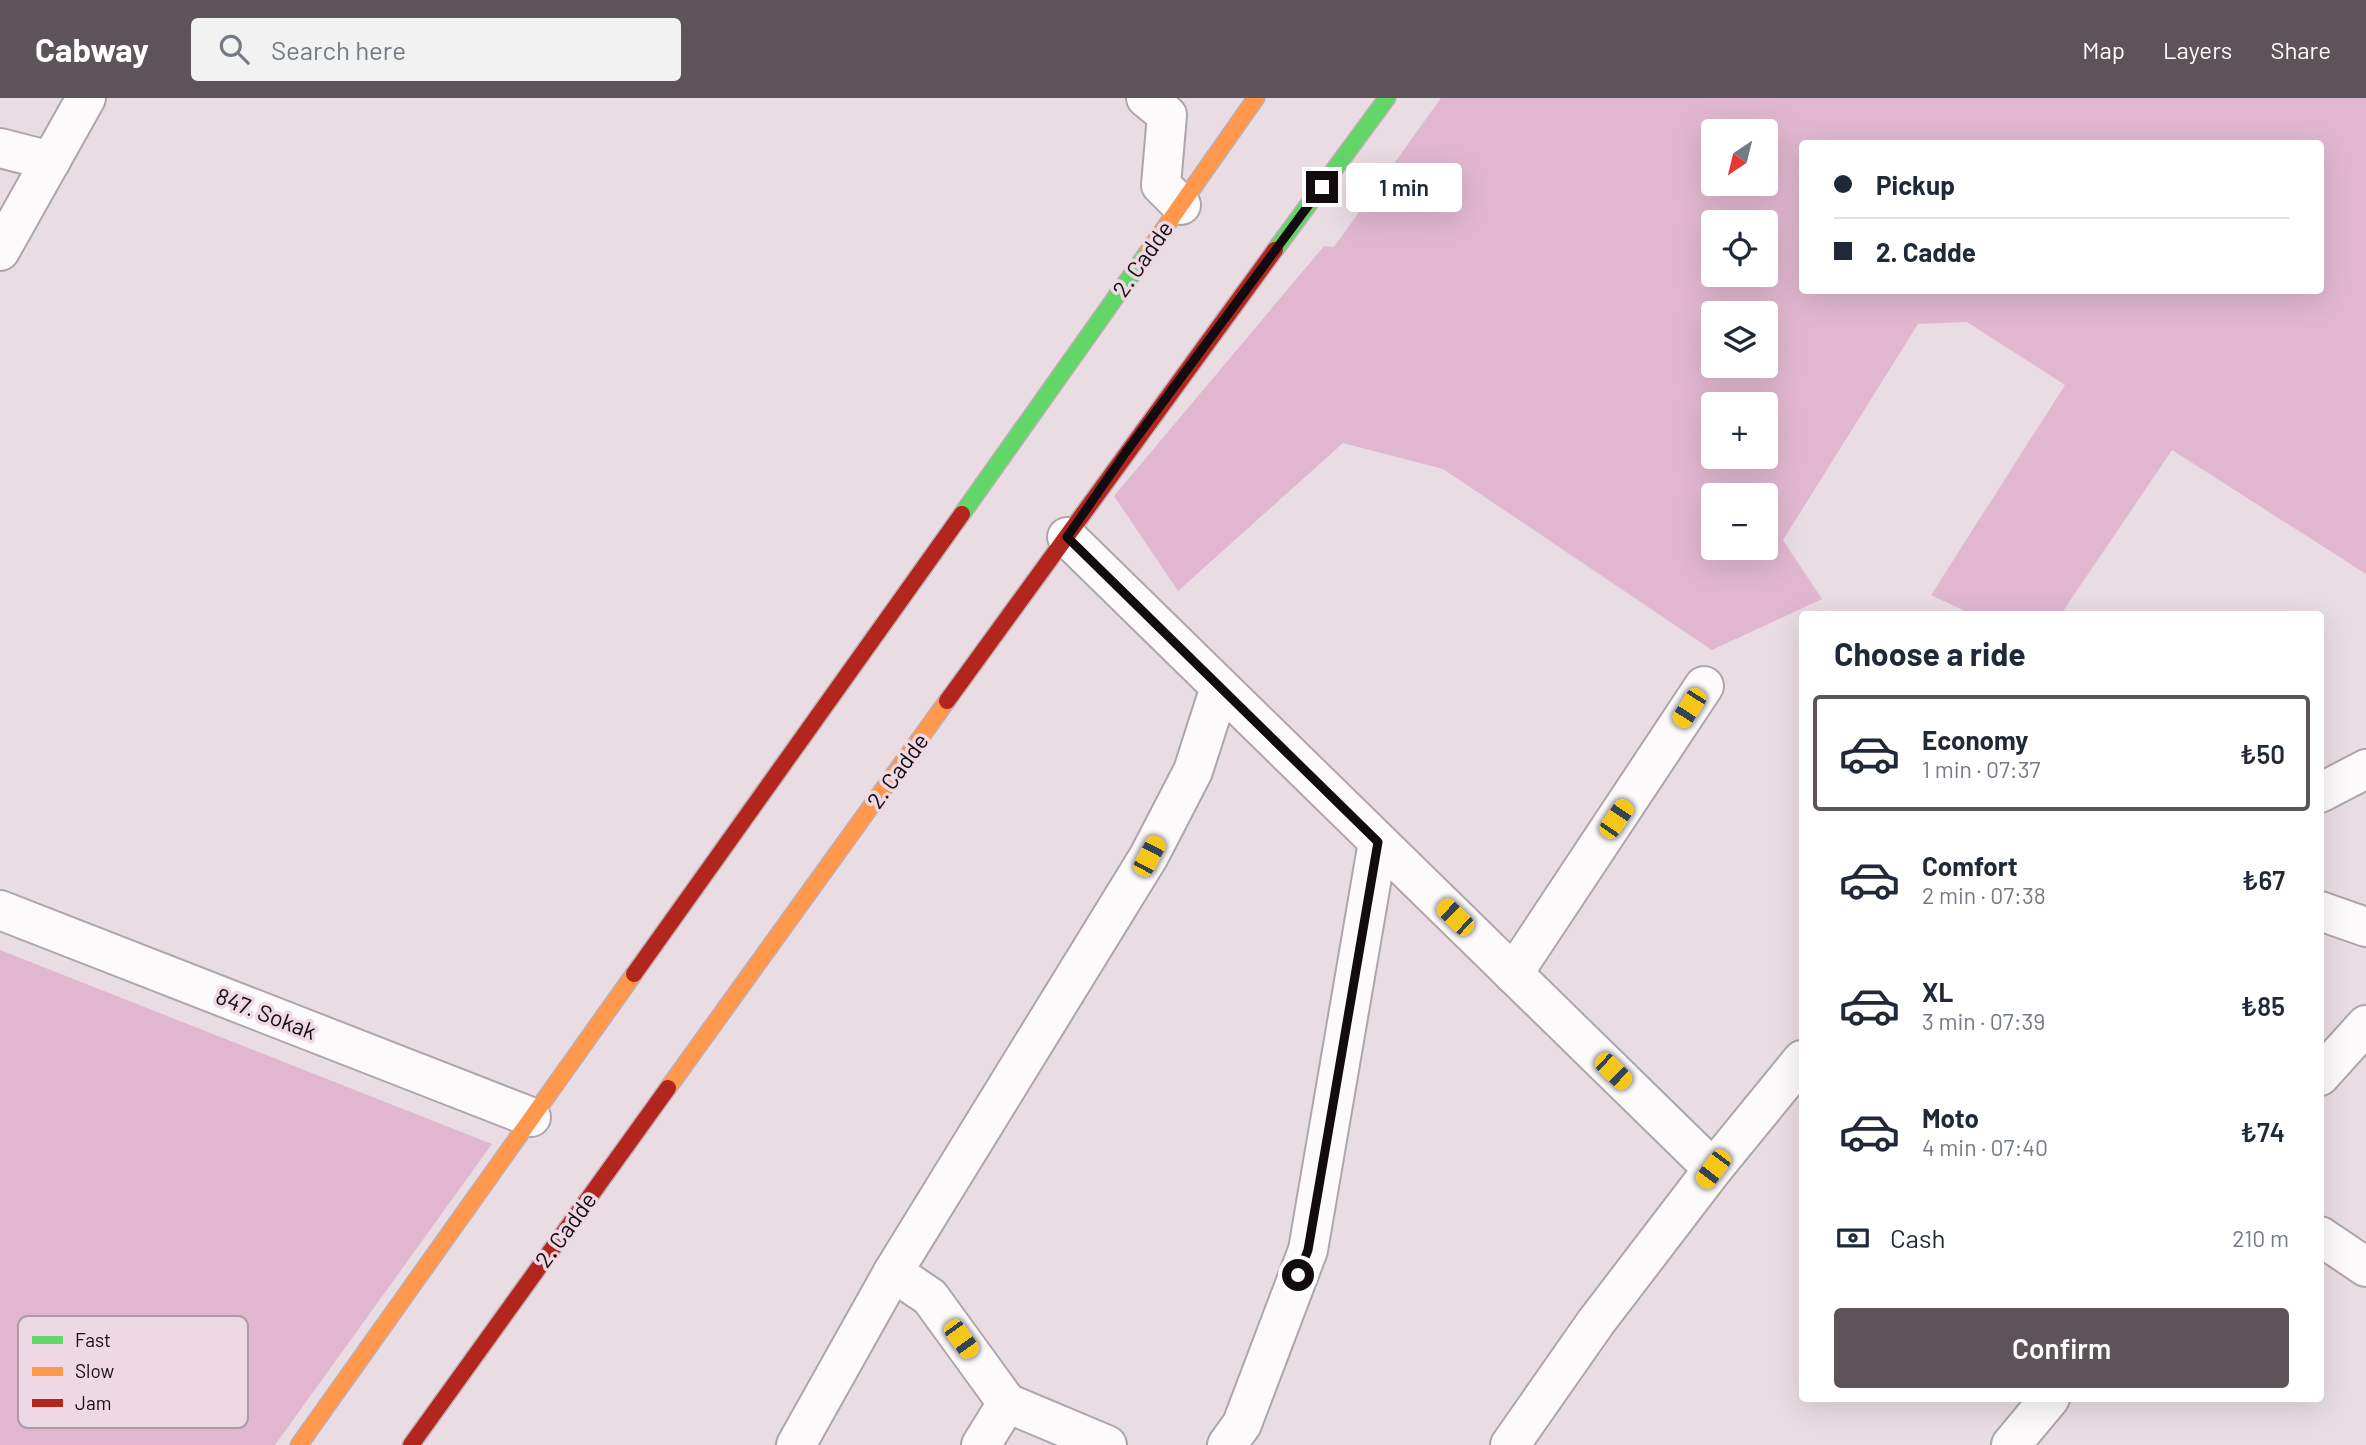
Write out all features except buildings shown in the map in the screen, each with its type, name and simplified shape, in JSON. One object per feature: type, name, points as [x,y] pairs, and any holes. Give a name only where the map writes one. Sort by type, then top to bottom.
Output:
[{"type":"main road","name":"2. Cadde","points":[[299,1445],[1256,98]]},
{"type":"main road","name":"2. Cadde","points":[[411,1445],[1126,452],[1387,98]]},
{"type":"street","points":[[0,251],[86,98]]},
{"type":"street","points":[[1146,98],[1167,115],[1161,185],[1181,205]]},
{"type":"street","points":[[0,148],[51,161]]},
{"type":"street","points":[[1067,537],[1713,1169]]},
{"type":"street","points":[[1513,974],[1704,686]]},
{"type":"street","points":[[796,1445],[893,1272],[1149,856],[1193,771],[1220,687]]},
{"type":"street","points":[[2324,791],[2366,769]]},
{"type":"street","points":[[1227,1445],[1242,1424],[1308,1250],[1378,842]]},
{"type":"street","name":"847. Sokak","points":[[0,910],[531,1117]]},
{"type":"street","points":[[2324,912],[2366,927]]},
{"type":"street","points":[[2324,1072],[2366,1025]]},
{"type":"street","points":[[1510,1445],[1596,1322],[1713,1169],[1799,1064]]},
{"type":"street","points":[[2324,1239],[2366,1267]]},
{"type":"street","points":[[893,1272],[930,1297],[1007,1403],[1107,1445]]},
{"type":"street","points":[[2011,1445],[2047,1402]]},
{"type":"street","points":[[981,1445],[1007,1403]]},
{"type":"shaded area","points":[[1441,98],[2366,98],[2366,574],[2172,450],[2063,611],[1965,611],[1931,595],[2065,385],[1967,322],[1918,324],[1783,540],[1822,599],[1712,650],[1443,469],[1343,443],[1178,591],[1114,496],[1324,246],[1334,247]]},
{"type":"shaded area","points":[[0,950],[492,1144],[275,1445],[0,1445]]},
{"type":"traffic: fast","points":[[1275,250],[1387,98]]},
{"type":"traffic: fast","points":[[962,514],[1147,253]]},
{"type":"traffic: slow","points":[[1147,253],[1256,98]]},
{"type":"traffic: slow","points":[[668,1088],[947,701]]},
{"type":"traffic: slow","points":[[299,1445],[634,974]]},
{"type":"traffic: jam","points":[[947,701],[1275,250]]},
{"type":"traffic: jam","points":[[634,974],[962,514]]},
{"type":"traffic: jam","points":[[411,1445],[668,1088]]},
{"type":"route","points":[[1298,1275],[1308,1250],[1378,842],[1067,537],[1126,452],[1322,187]]}]
